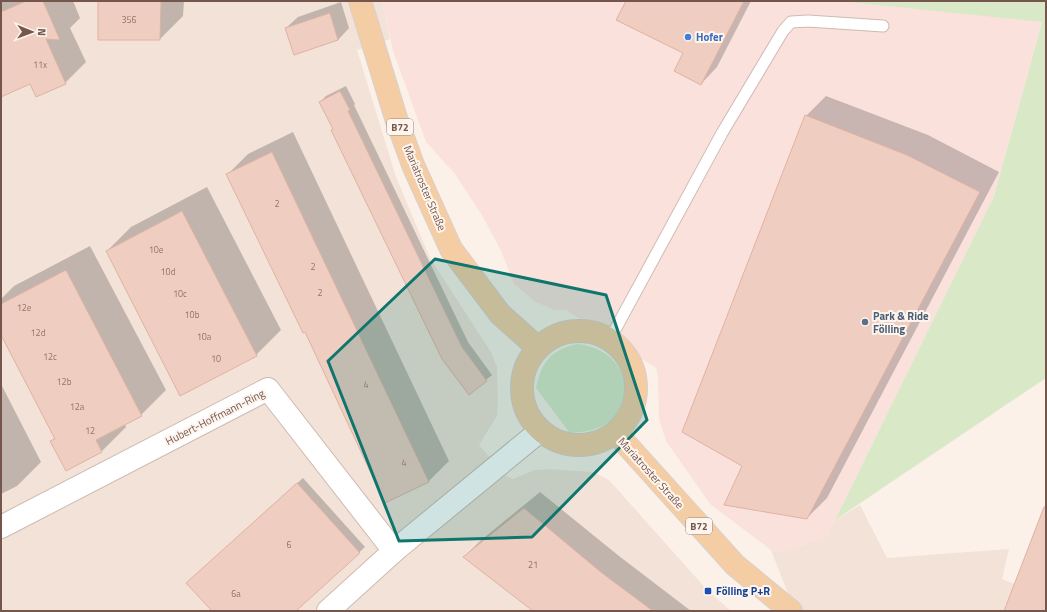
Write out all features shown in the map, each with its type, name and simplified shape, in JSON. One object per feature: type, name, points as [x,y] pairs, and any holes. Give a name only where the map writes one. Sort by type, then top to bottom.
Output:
[{"type":"main road","name":"Mariatroster Straße","points":[[360,1],[396,118],[414,165],[451,249],[500,314],[538,348]]},
{"type":"main road","name":"Mariatroster Straße","points":[[572,331],[591,332],[610,339],[626,354],[635,374],[637,396],[630,417],[616,434],[598,444],[577,446],[557,442],[540,430],[528,416],[522,399],[522,380],[527,363],[538,348],[554,336],[572,331]]},
{"type":"main road","name":"Mariatroster Straße","points":[[616,434],[735,565],[791,611]]},
{"type":"street","name":"Hubert-Hoffmann-Ring","points":[[1,527],[268,389],[394,550]]},
{"type":"street","points":[[328,611],[394,550],[540,430]]},
{"type":"lane","points":[[610,339],[722,133],[783,31],[791,22],[808,21],[883,26]]},
{"type":"highlighted area","points":[[435,259],[606,295],[647,420],[532,537],[399,541],[328,361]]},
{"type":"shaded area","points":[[1,1],[382,1],[390,39],[357,50],[396,177],[430,258],[491,352],[497,367],[497,416],[479,445],[506,476],[513,479],[534,470],[550,469],[593,472],[609,480],[708,591],[731,611],[1,611]]},
{"type":"shaded area","points":[[382,1],[838,1],[1042,21],[994,196],[827,536],[787,551],[771,550],[710,504],[666,441],[659,419],[658,377],[656,368],[566,310],[554,310],[534,301],[514,284],[501,251],[483,217],[455,174],[426,142],[393,51]]},
{"type":"shaded area","points":[[860,505],[887,558],[1009,549],[1002,579],[1046,597],[1046,611],[795,611],[771,550],[787,551],[827,536],[835,520]]},
{"type":"green space","points":[[838,1],[1046,1],[1046,378],[835,520],[994,196],[1042,22]]},
{"type":"green space","points":[[578,344],[600,351],[615,362],[623,377],[624,393],[620,409],[609,422],[592,430],[569,432],[536,388],[541,371],[549,358],[561,349]]},
{"type":"building","points":[[26,1],[43,1],[60,40],[46,39],[66,84],[36,97],[30,84],[1,97],[1,12]]},
{"type":"building","points":[[98,1],[161,1],[160,40],[98,40]]},
{"type":"building","name":"Hofer","points":[[626,1],[744,1],[701,85],[674,71],[683,53],[616,20]]},
{"type":"building","points":[[330,13],[338,40],[294,55],[285,28]]},
{"type":"building","points":[[340,91],[350,110],[348,111],[462,347],[487,381],[469,395],[442,359],[331,130],[333,129],[319,102]]},
{"type":"building","name":"Park & Ride Fölling","points":[[805,115],[907,155],[980,192],[807,519],[724,505],[742,466],[682,432]]},
{"type":"building","points":[[272,152],[429,482],[385,503],[305,332],[303,333],[226,174]]},
{"type":"building","points":[[182,211],[257,356],[180,396],[106,251]]},
{"type":"building","points":[[66,270],[142,416],[96,440],[102,452],[66,471],[50,441],[55,439],[1,335],[1,304]]},
{"type":"building","points":[[297,483],[360,553],[296,611],[212,611],[186,583]]},
{"type":"building","points":[[1044,507],[1046,507],[1046,611],[1004,611]]},
{"type":"building","points":[[524,508],[602,573],[653,611],[533,611],[463,557]]},
{"type":"place","name":"Hofer","points":[[688,37]]},
{"type":"place","name":"Park & Ride Fölling","points":[[865,322]]},
{"type":"place","name":"Fölling P+R","points":[[708,591]]}]
